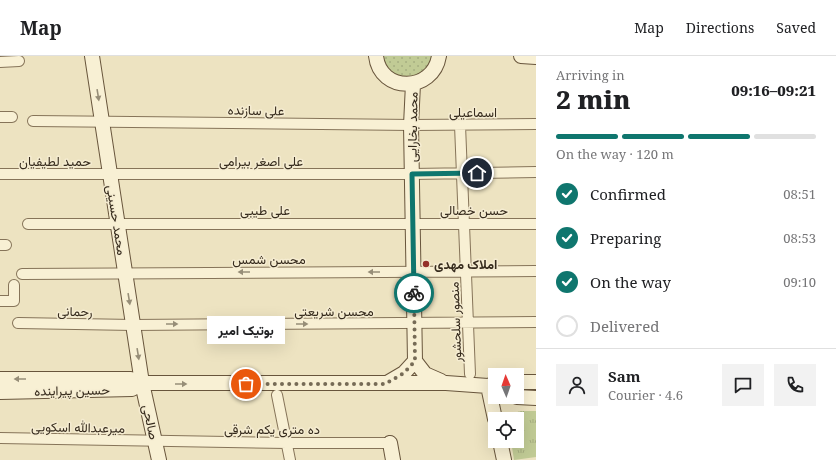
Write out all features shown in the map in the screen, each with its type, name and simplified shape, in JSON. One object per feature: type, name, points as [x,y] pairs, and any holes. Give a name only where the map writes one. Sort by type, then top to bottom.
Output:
[{"type":"main road","name":"محمد حسینی","points":[[92,56],[142,383]]},
{"type":"main road","points":[[376,56],[379,67],[389,79],[404,84],[413,84],[428,76],[434,70],[438,56]]},
{"type":"main road","points":[[521,56],[536,57]]},
{"type":"main road","name":"محمد بخارایی","points":[[413,84],[411,125],[415,361]]},
{"type":"main road","points":[[385,384],[404,373],[415,361],[426,374],[446,383]]},
{"type":"main road","name":"حسین پیراینده","points":[[0,379],[131,378],[142,383],[446,383],[488,386]]},
{"type":"main road","points":[[524,382],[536,382]]},
{"type":"main road","name":"حسین پیراینده","points":[[0,392],[132,389],[142,383]]},
{"type":"main road","name":"صالحی","points":[[142,383],[159,460]]},
{"type":"main road","points":[[524,397],[536,398]]},
{"type":"main road","points":[[390,443],[393,460]]},
{"type":"main road","points":[[501,448],[504,460]]},
{"type":"street","points":[[0,62],[19,61]]},
{"type":"street","points":[[0,117],[12,117]]},
{"type":"street","name":"علی سازنده","points":[[33,121],[411,125]]},
{"type":"street","name":"اسماعیلی","points":[[411,125],[536,124]]},
{"type":"street","name":"منصور سلحشور","points":[[460,125],[470,374]]},
{"type":"street","name":"علی اصغر بیرامی","points":[[110,174],[412,174],[536,172]]},
{"type":"street","name":"حمید لطیفیان","points":[[0,174],[110,174]]},
{"type":"street","name":"حسن خصالی","points":[[412,223],[536,224]]},
{"type":"street","name":"علی طیبی","points":[[28,224],[412,223]]},
{"type":"street","name":"محسن شمس","points":[[22,274],[125,272],[536,271]]},
{"type":"street","points":[[0,301],[14,300],[14,285]]},
{"type":"street","name":"محسن شریعتی","points":[[133,325],[536,322]]},
{"type":"street","name":"رحمانی","points":[[18,323],[133,325]]},
{"type":"street","points":[[277,395],[290,460]]},
{"type":"street","name":"میرعبدالله اسکویی","points":[[0,438],[155,441]]},
{"type":"street","name":"ده متری یکم شرقی","points":[[155,441],[390,443]]},
{"type":"green space","points":[[381,56],[435,56],[420,76],[400,77],[391,73]]},
{"type":"green space","points":[[536,411],[536,457],[514,460],[512,448],[524,448],[524,412],[517,412]]},
{"type":"way so far","points":[[246,384],[385,384],[404,373],[415,361],[414,293]]},
{"type":"place","name":"املاک مهدی","points":[[426,264]]},
{"type":"place","name":"بوتیک امیر","points":[[246,384]]},
{"type":"route","points":[[414,293],[412,174],[477,173]]}]
